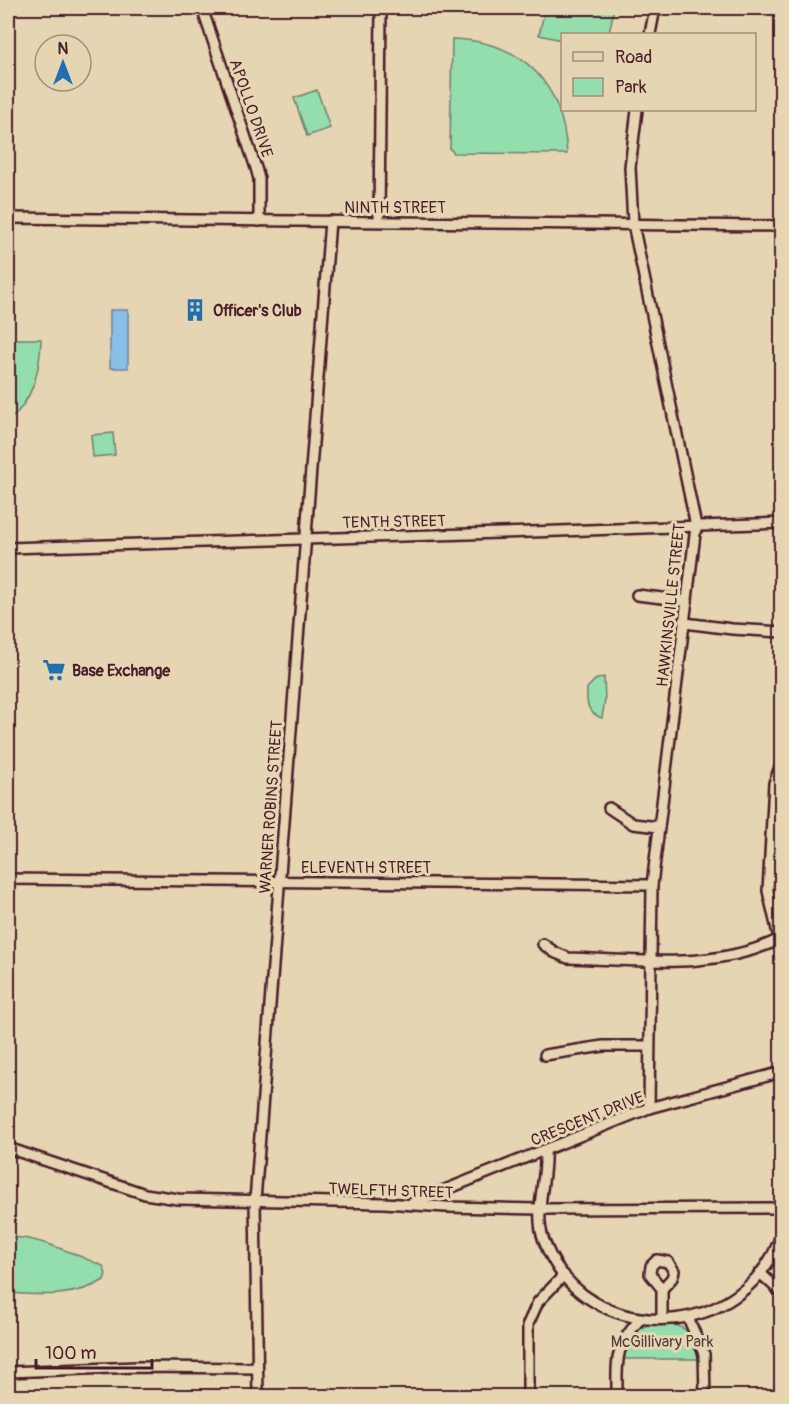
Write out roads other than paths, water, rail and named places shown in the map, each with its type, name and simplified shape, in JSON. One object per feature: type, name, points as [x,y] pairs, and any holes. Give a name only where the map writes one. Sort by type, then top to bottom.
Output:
[{"type":"street","name":"APOLLO DRIVE","points":[[202,8],[259,178],[259,221]]},
{"type":"street","points":[[379,221],[381,8]]},
{"type":"street","points":[[650,33],[655,8]]},
{"type":"street","name":"HAWKINSVILLE STREET","points":[[637,111],[630,167],[633,224],[696,526],[652,885],[649,1108]]},
{"type":"street","name":"NINTH STREET","points":[[8,218],[782,226]]},
{"type":"street","name":"WARNER ROBINS STREET","points":[[258,1396],[255,1201],[330,221]]},
{"type":"street","name":"TENTH STREET","points":[[8,548],[782,523]]},
{"type":"street","points":[[637,595],[687,601]]},
{"type":"street","points":[[685,623],[782,632]]},
{"type":"street","points":[[782,762],[774,783],[768,877],[769,904],[782,951]]},
{"type":"street","points":[[609,808],[633,824],[659,827]]},
{"type":"street","name":"ELEVENTH STREET","points":[[8,879],[652,885]]},
{"type":"street","points":[[543,944],[568,958],[700,960],[728,956],[780,938]]},
{"type":"street","points":[[545,1055],[603,1046],[649,1046]]},
{"type":"street","name":"CRESCENT DRIVE","points":[[408,1205],[649,1108],[782,1072]]},
{"type":"street","name":"TWELFTH STREET","points":[[8,1148],[145,1194],[178,1199],[540,1209],[782,1208]]},
{"type":"street","points":[[545,1151],[546,1165],[540,1209],[544,1241],[564,1275],[583,1294],[625,1315],[641,1318],[688,1318],[712,1310],[734,1298],[760,1273],[771,1257],[782,1232]]},
{"type":"street","points":[[760,1273],[782,1293]]},
{"type":"street","points":[[528,1396],[528,1324],[538,1302],[564,1275]]},
{"type":"street","points":[[662,1288],[662,1319]]},
{"type":"street","points":[[617,1396],[617,1361],[620,1346],[641,1318]]},
{"type":"street","points":[[688,1318],[704,1354],[705,1396]]},
{"type":"street","points":[[8,1372],[137,1367],[258,1368]]},
{"type":"water","points":[[110,310],[128,310],[128,368],[110,368]]},
{"type":"place","name":"Officer's Club","points":[[195,310]]},
{"type":"place","name":"Base Exchange","points":[[54,670]]},
{"type":"park label","name":"McGillivary Park","points":[[662,1341]]}]
